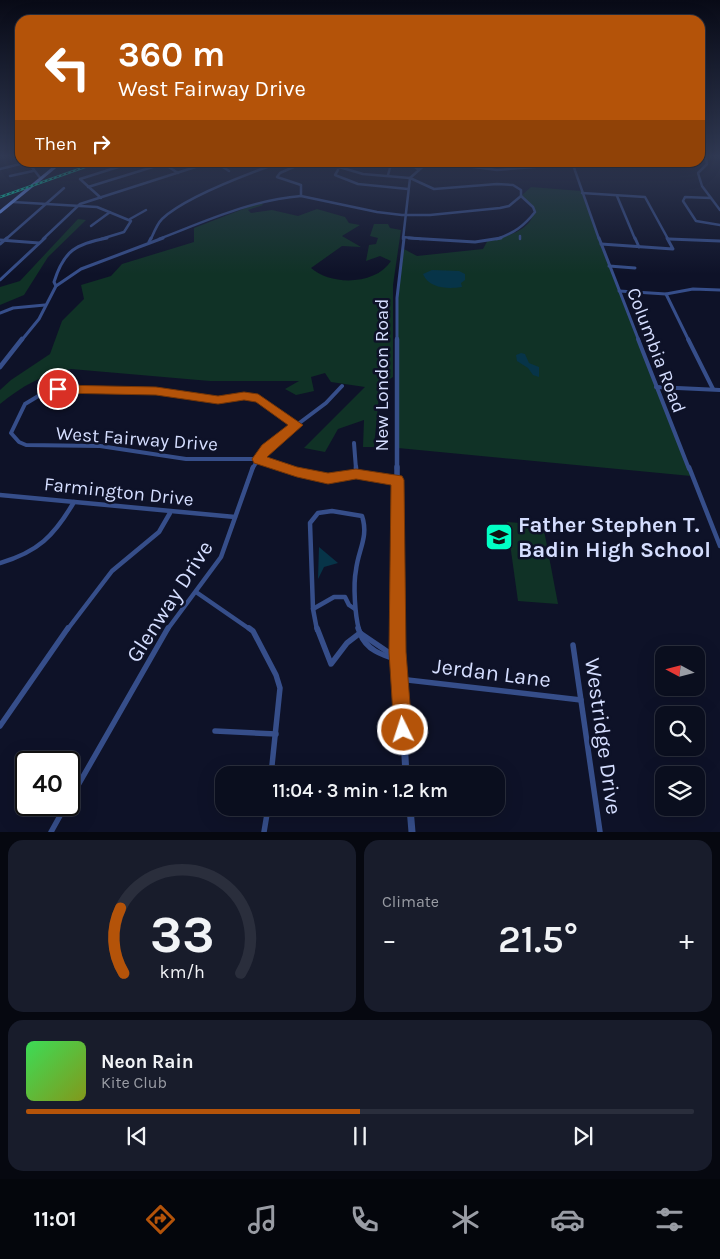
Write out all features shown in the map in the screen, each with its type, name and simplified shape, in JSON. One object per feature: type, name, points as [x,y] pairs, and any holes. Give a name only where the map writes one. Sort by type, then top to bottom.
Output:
[{"type":"main road","points":[[0,212],[21,196]]},
{"type":"street","points":[[1,242],[55,196]]},
{"type":"street","points":[[0,280],[77,206],[108,196]]},
{"type":"street","points":[[149,242],[161,220],[178,207],[202,196]]},
{"type":"street","points":[[0,367],[34,326],[56,286],[81,269],[255,202],[281,197],[302,196],[333,201],[373,212],[405,216],[438,216],[509,206],[521,196],[533,206],[535,212],[526,225],[510,236],[473,241],[403,237]]},
{"type":"street","name":"New London Road","points":[[405,766],[398,660],[397,307],[407,196]]},
{"type":"street","name":"Columbia Road","points":[[583,196],[656,387],[720,546]]},
{"type":"street","points":[[601,244],[673,249],[645,197],[614,196]]},
{"type":"street","points":[[617,196],[639,247]]},
{"type":"street","points":[[720,210],[711,198],[689,197],[683,200],[696,221],[720,225]]},
{"type":"street","points":[[518,200],[525,200]]},
{"type":"street","points":[[13,202],[97,207],[130,219],[146,210]]},
{"type":"street","points":[[91,226],[110,212]]},
{"type":"street","points":[[56,286],[54,282],[58,270],[70,251],[85,241],[123,232],[130,226],[130,219]]},
{"type":"street","points":[[669,239],[720,241]]},
{"type":"street","points":[[1,242],[39,243]]},
{"type":"street","points":[[609,266],[635,268]]},
{"type":"street","points":[[619,291],[666,294],[693,289],[720,290]]},
{"type":"street","points":[[666,294],[713,389]]},
{"type":"street","points":[[0,313],[13,308],[45,305]]},
{"type":"street","name":"Glenway Drive","points":[[80,782],[169,626],[221,557],[247,479],[258,459],[266,448],[326,403],[342,386]]},
{"type":"street","points":[[656,387],[720,390]]},
{"type":"street","name":"West Fairway Drive","points":[[297,425],[266,402],[252,396],[218,400],[146,391],[58,389],[33,399],[21,410],[11,433],[19,442],[26,445],[100,446],[186,460],[258,459],[297,472],[328,478],[356,474],[379,479],[398,480]]},
{"type":"street","points":[[354,443],[356,474]]},
{"type":"street","name":"Farmington Drive","points":[[0,494],[170,513],[235,518]]},
{"type":"street","points":[[0,563],[21,558],[44,544],[61,526],[74,502]]},
{"type":"street","points":[[0,726],[83,607],[112,571],[159,532],[170,513]]},
{"type":"street","points":[[360,633],[347,643],[331,664],[317,631],[313,609],[310,523],[318,513],[362,516],[365,530],[364,547],[355,570],[355,623],[360,633],[362,641],[378,653],[398,660]]},
{"type":"street","points":[[196,592],[246,625],[259,640],[280,688],[273,766]]},
{"type":"street","points":[[313,609],[334,597],[344,597],[349,605],[355,609]]},
{"type":"street","points":[[360,633],[388,652],[398,652]]},
{"type":"street","name":"Westridge Drive","points":[[573,645],[600,832]]},
{"type":"street","name":"Jerdan Lane","points":[[400,678],[581,700]]},
{"type":"street","points":[[215,731],[276,734]]},
{"type":"street","points":[[51,832],[60,816]]},
{"type":"street","points":[[264,832],[267,816]]},
{"type":"street","points":[[411,816],[412,832]]},
{"type":"green space","points":[[521,196],[583,196],[691,476],[398,448],[397,298],[402,248],[417,256],[483,249],[488,240],[517,232],[529,222],[533,216],[534,209]]},
{"type":"green space","points":[[261,202],[263,205],[248,210],[251,213],[272,210],[298,216],[317,209],[345,217],[349,223],[360,225],[342,236],[361,247],[342,246],[311,268],[330,278],[341,280],[364,279],[384,269],[391,261],[380,256],[366,261],[369,245],[376,244],[378,238],[370,236],[374,224],[388,224],[390,228],[401,230],[393,285],[393,377],[380,385],[374,447],[363,447],[364,420],[338,429],[325,452],[304,448],[365,387],[331,382],[325,373],[311,377],[314,391],[296,395],[285,389],[299,381],[210,381],[71,369],[51,374],[33,382],[0,404],[0,390],[11,380],[50,354],[62,321],[84,299],[81,285],[111,276],[122,264],[194,242],[194,228]]},
{"type":"green space","points":[[78,219],[86,220],[48,257],[24,295],[0,305],[0,287],[20,281]]},
{"type":"green space","points":[[507,522],[543,525],[558,604],[518,601]]},
{"type":"water","points":[[432,270],[459,271],[465,274],[465,280],[461,283],[462,287],[446,288],[430,283],[423,274]]},
{"type":"water","points":[[525,354],[529,363],[539,367],[539,377],[533,375],[528,368],[517,361],[516,355]]},
{"type":"water","points":[[319,547],[338,563],[324,567],[318,579]]},
{"type":"place","name":"Father Stephen T. Badin High School","points":[[499,537]]},
{"type":"route","points":[[58,389],[156,391],[218,400],[252,396],[266,402],[297,425],[266,448],[258,459],[297,472],[328,478],[356,474],[370,478],[398,480],[398,660],[403,730]]}]
